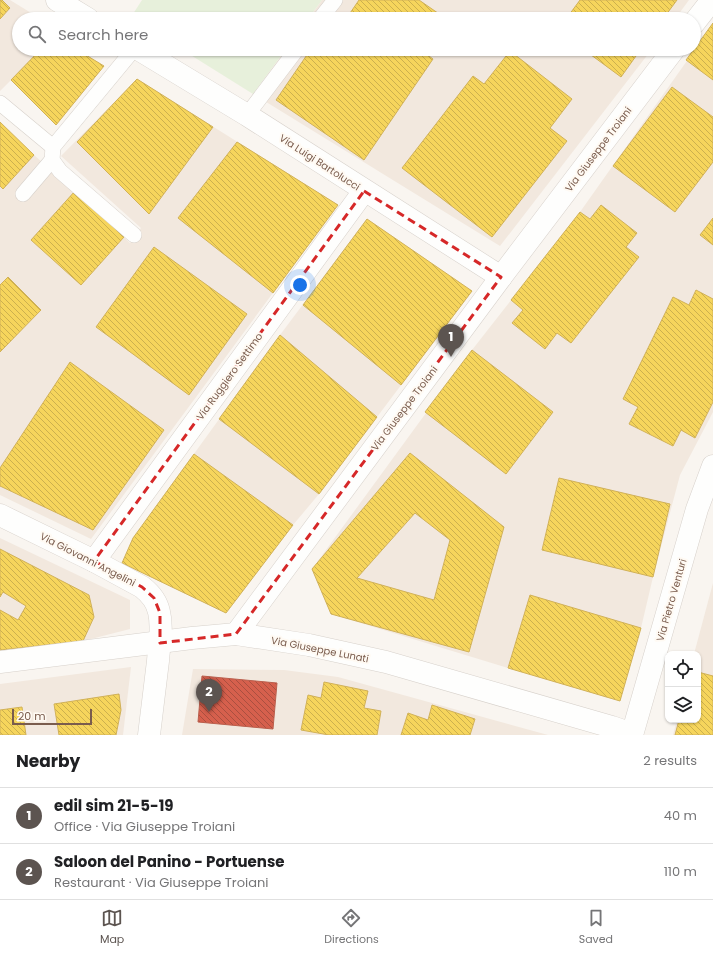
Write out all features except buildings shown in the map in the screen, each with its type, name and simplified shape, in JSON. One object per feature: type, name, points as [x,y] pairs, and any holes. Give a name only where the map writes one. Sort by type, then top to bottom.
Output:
[{"type":"street","points":[[57,0],[77,12]]},
{"type":"street","points":[[701,14],[712,0]]},
{"type":"street","name":"Via Luigi Bartolucci","points":[[150,56],[247,115],[501,277]]},
{"type":"street","name":"Via Giuseppe Troiani","points":[[236,634],[501,277],[669,56]]},
{"type":"street","name":"Via Ruggiero Settimo","points":[[94,561],[364,191]]},
{"type":"street","name":"Via Pietro Venturi","points":[[632,734],[698,508],[713,466]]},
{"type":"street","name":"Via Giovanni Angelini","points":[[0,515],[94,561],[142,587],[150,594],[157,604],[160,613],[160,643]]},
{"type":"street","name":"Via Giuseppe Lunati","points":[[0,662],[236,634],[309,645],[386,662],[632,734]]},
{"type":"street","points":[[149,735],[160,643]]},
{"type":"lane","points":[[325,12],[334,0]]},
{"type":"lane","points":[[23,194],[52,153],[128,56]]},
{"type":"lane","points":[[247,115],[292,56]]},
{"type":"lane","points":[[0,103],[52,153],[60,171],[134,235]]},
{"type":"highlighted area","points":[[364,191],[501,277],[236,634],[160,643],[160,613],[154,598],[142,587],[94,561]]},
{"type":"shaded area","points":[[0,0],[10,0],[30,12],[12,12],[12,56],[88,56],[104,66],[56,125],[11,80],[0,91]]},
{"type":"shaded area","points":[[322,0],[689,0],[680,12],[313,12]]},
{"type":"shaded area","points":[[713,24],[713,412],[680,475],[641,628],[620,701],[331,614],[312,569],[472,350],[580,212],[690,56],[701,56],[701,41]]},
{"type":"shaded area","points":[[281,56],[647,56],[500,246],[253,94]]},
{"type":"shaded area","points":[[137,79],[338,205],[91,539],[0,495],[0,122],[130,243],[141,228],[61,156]]},
{"type":"shaded area","points":[[367,219],[472,291],[319,494],[293,525],[226,613],[122,563],[133,538],[280,335]]},
{"type":"shaded area","points":[[0,538],[130,600],[130,629],[83,641],[0,650]]},
{"type":"shaded area","points":[[713,583],[713,735],[673,735],[676,723],[701,723],[701,651],[695,651]]},
{"type":"shaded area","points":[[131,667],[123,735],[0,735],[0,684]]},
{"type":"shaded area","points":[[193,669],[284,670],[338,677],[548,735],[182,735]]},
{"type":"green space","points":[[142,0],[322,0],[313,12],[134,12]]},
{"type":"green space","points":[[192,56],[281,56],[253,94]]},
{"type":"place","name":"edil sim 21-5-19","points":[[451,357]]},
{"type":"place","name":"Saloon del Panino - Portuense","points":[[209,712]]}]
